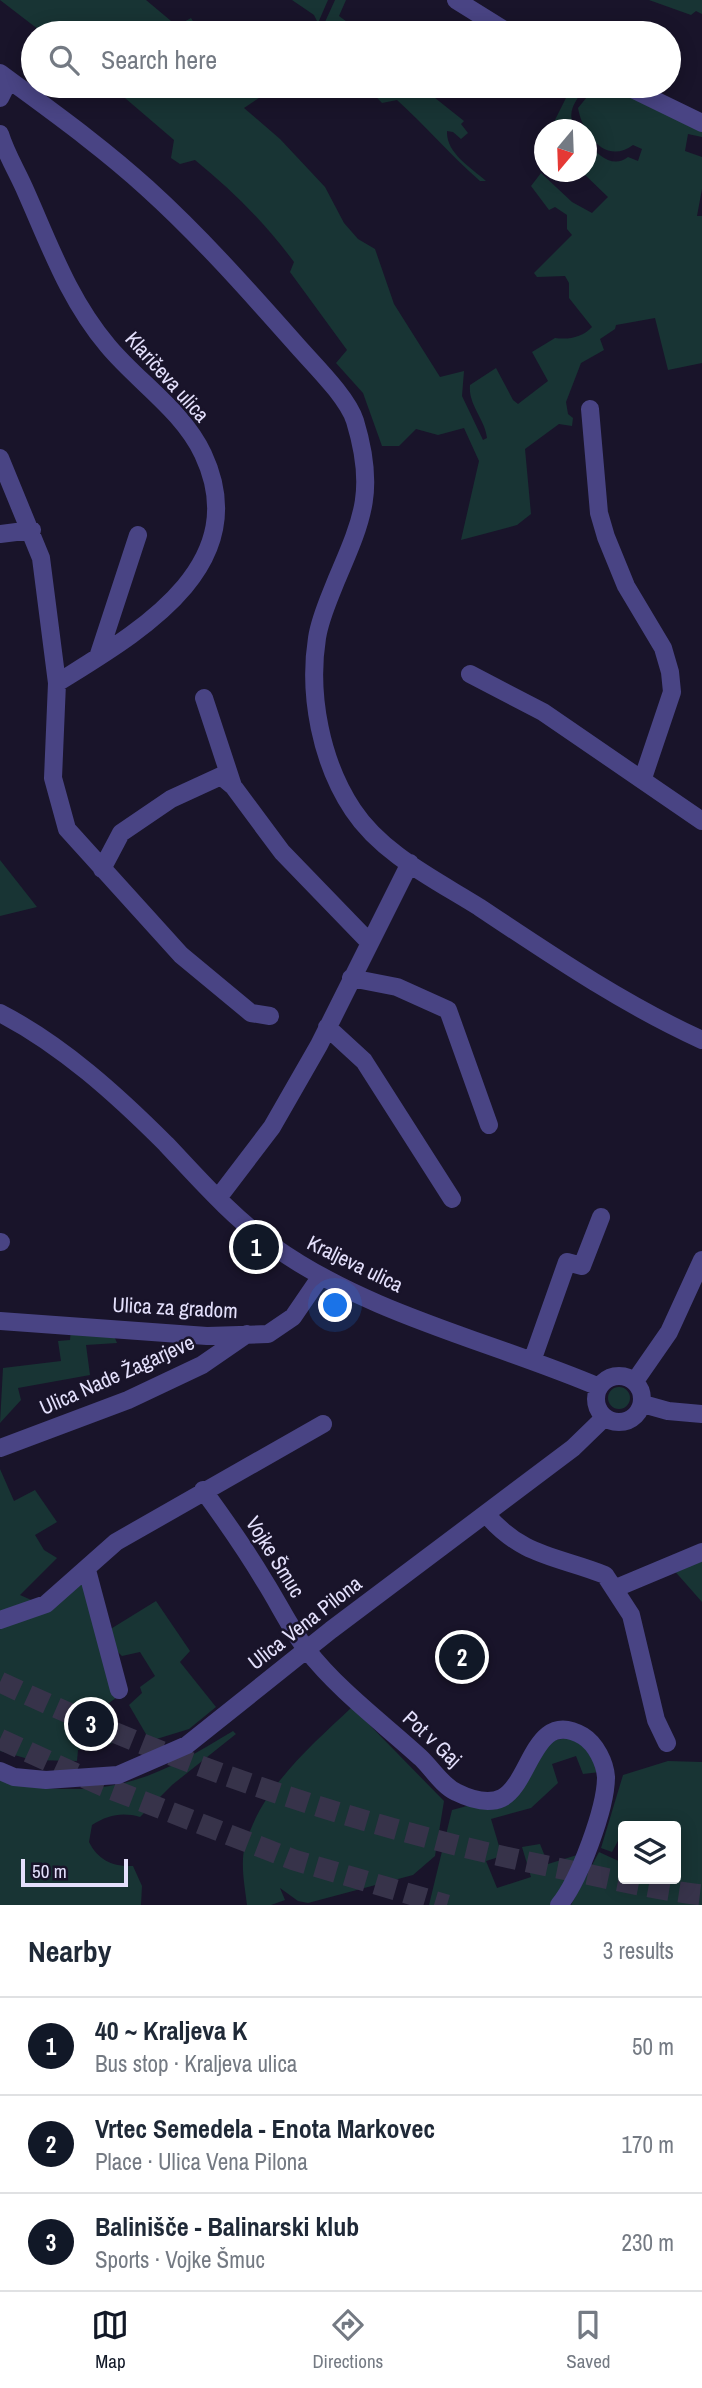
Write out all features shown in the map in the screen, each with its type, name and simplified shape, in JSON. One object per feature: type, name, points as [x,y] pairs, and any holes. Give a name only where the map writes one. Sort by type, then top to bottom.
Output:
[{"type":"street","points":[[456,0],[490,21]]},
{"type":"street","points":[[0,99],[5,76],[21,88]]},
{"type":"street","points":[[34,98],[115,160],[189,228],[325,377],[353,416],[366,464],[365,511],[319,627],[315,697],[326,750],[337,784],[355,813],[376,837],[410,863],[593,981],[702,1040]]},
{"type":"street","points":[[651,98],[702,123]]},
{"type":"street","name":"Klaričeva ulica","points":[[0,134],[50,252],[78,304],[108,346],[184,426],[203,453],[216,493],[215,524],[204,559],[184,591],[144,625],[58,683]]},
{"type":"street","points":[[590,409],[599,513],[626,586],[663,648],[673,692],[643,778]]},
{"type":"street","points":[[0,458],[32,530],[41,558],[58,683],[53,778],[68,830],[181,955],[251,1013],[270,1016]]},
{"type":"street","points":[[0,534],[32,530]]},
{"type":"street","points":[[98,657],[138,535]]},
{"type":"street","points":[[470,674],[543,712],[643,778],[702,821]]},
{"type":"street","points":[[204,698],[233,786]]},
{"type":"street","points":[[103,869],[121,833],[171,799],[221,776],[233,786],[282,852],[370,943]]},
{"type":"street","points":[[218,1198],[272,1127],[327,1027],[410,863]]},
{"type":"street","points":[[351,978],[397,986],[448,1010],[489,1125]]},
{"type":"street","name":"Kraljeva ulica","points":[[0,1013],[65,1054],[164,1142],[218,1198],[274,1247],[321,1276],[386,1306],[598,1387]]},
{"type":"street","points":[[327,1027],[364,1061],[452,1199]]},
{"type":"street","points":[[532,1361],[567,1262],[582,1266],[601,1217]]},
{"type":"street","points":[[635,1381],[669,1332],[702,1260]]},
{"type":"street","name":"Ulica za gradom","points":[[0,1321],[207,1336],[268,1334],[293,1317],[321,1276]]},
{"type":"street","name":"Ulica Nade Žagarjeve","points":[[0,1448],[165,1382],[202,1365],[247,1335]]},
{"type":"street","points":[[611,1376],[624,1376],[635,1381],[643,1396],[643,1404],[628,1420],[621,1422],[605,1417],[595,1403],[598,1387],[611,1376]]},
{"type":"street","points":[[643,1404],[668,1411],[702,1414]]},
{"type":"street","name":"Ulica Vena Pilona","points":[[0,1771],[14,1777],[76,1781],[118,1776],[187,1745],[307,1650],[573,1448],[605,1417]]},
{"type":"street","points":[[0,1620],[46,1604],[88,1570],[116,1542],[323,1424]]},
{"type":"street","name":"Vojke Šmuc","points":[[203,1490],[240,1541],[307,1650]]},
{"type":"street","points":[[486,1514],[512,1540],[536,1554],[606,1574],[631,1615],[656,1720],[667,1742]]},
{"type":"street","points":[[616,1588],[702,1552]]},
{"type":"street","points":[[88,1570],[119,1690]]},
{"type":"street","name":"Pot v Gaj","points":[[307,1650],[454,1791],[482,1802],[502,1798],[516,1785],[533,1751],[546,1735],[562,1730],[583,1736],[595,1748],[606,1778],[602,1798],[590,1843],[573,1885],[559,1905]]},
{"type":"green space","points":[[0,0],[146,0],[171,21],[27,21]]},
{"type":"green space","points":[[292,0],[328,0],[319,21]]},
{"type":"green space","points":[[335,0],[346,0],[339,16],[346,21],[325,21]]},
{"type":"green space","points":[[649,0],[702,0],[702,14],[696,11],[691,15]]},
{"type":"green space","points":[[125,98],[259,98],[244,108],[280,139],[325,187],[344,223],[358,239],[375,249],[394,304],[440,377],[464,371],[462,396],[483,440],[487,438],[486,431],[472,399],[470,385],[496,368],[513,400],[518,404],[548,381],[532,352],[555,338],[575,337],[592,327],[569,298],[569,283],[565,276],[537,277],[534,273],[572,235],[567,229],[567,215],[555,207],[549,210],[531,186],[534,182],[551,182],[572,202],[592,213],[608,197],[592,182],[597,182],[597,152],[611,161],[617,162],[628,157],[638,161],[642,149],[633,145],[623,150],[604,149],[597,144],[597,119],[581,119],[578,108],[586,98],[643,98],[702,128],[702,137],[688,134],[685,151],[702,157],[702,189],[697,216],[702,216],[702,363],[668,370],[655,318],[616,325],[615,329],[600,339],[604,350],[581,363],[566,402],[568,414],[573,418],[572,426],[559,424],[525,449],[531,514],[517,525],[461,540],[479,461],[464,428],[438,435],[416,429],[399,446],[382,446],[363,393],[336,363],[347,350],[290,272],[294,262],[260,221],[195,160],[180,164],[171,158],[174,140]]},
{"type":"green space","points":[[377,98],[435,98],[464,121],[461,124],[468,133],[461,139],[453,132],[447,131],[450,146],[460,159],[486,181],[480,181],[469,171],[397,100],[382,103]]},
{"type":"green space","points":[[566,98],[578,98],[575,102],[571,117],[556,119]]},
{"type":"green space","points":[[0,860],[37,907],[0,916]]},
{"type":"green space","points":[[71,1328],[112,1331],[117,1343],[86,1345],[90,1375],[18,1388],[21,1400],[0,1423],[3,1368],[61,1361],[58,1341],[70,1340]]},
{"type":"green space","points":[[619,1387],[627,1390],[630,1398],[627,1406],[619,1409],[611,1406],[608,1398],[611,1390]]},
{"type":"green space","points":[[0,1469],[14,1501],[35,1490],[57,1522],[35,1535],[44,1550],[57,1558],[20,1595],[38,1603],[0,1614]]},
{"type":"green space","points":[[702,1558],[702,1602],[672,1568]]},
{"type":"green space","points":[[84,1582],[116,1698],[106,1705],[114,1743],[78,1750],[77,1761],[32,1760],[0,1751],[0,1625],[58,1601]]},
{"type":"green space","points":[[156,1601],[190,1651],[180,1662],[216,1707],[189,1729],[150,1741],[129,1705],[142,1693],[140,1687],[155,1676],[140,1652],[122,1656],[111,1645],[109,1630]]},
{"type":"green space","points":[[352,1707],[444,1801],[435,1856],[413,1875],[308,1903],[298,1901],[280,1888],[285,1900],[271,1905],[247,1905],[243,1860],[252,1825],[275,1787],[289,1770]]},
{"type":"green space","points":[[233,1731],[236,1734],[172,1785],[140,1817],[115,1815],[92,1825],[89,1842],[102,1858],[113,1864],[133,1866],[142,1886],[141,1905],[0,1905],[0,1779],[24,1786],[47,1788],[88,1789],[111,1786],[132,1781],[172,1765]]},
{"type":"green space","points":[[567,1738],[581,1741],[600,1772],[583,1774],[576,1756],[552,1764],[558,1783],[531,1808],[491,1819],[502,1856],[486,1861],[497,1888],[531,1877],[522,1847],[540,1844],[548,1864],[577,1855],[572,1877],[553,1902],[550,1905],[429,1905],[452,1810],[467,1806],[490,1807],[550,1741]]},
{"type":"green space","points":[[668,1761],[702,1762],[702,1905],[571,1905],[599,1852],[618,1861],[618,1884],[681,1884],[681,1821],[618,1821],[618,1841],[612,1852],[601,1848],[623,1775]]},
{"type":"tunnel","points":[[0,1682],[69,1713],[209,1769],[352,1817],[498,1855],[702,1895]]},
{"type":"tunnel","points":[[0,1739],[103,1786],[294,1860],[447,1905]]},
{"type":"place","name":"40 ~ Kraljeva K","points":[[256,1247]]},
{"type":"place","name":"Vrtec Semedela - Enota Markovec","points":[[462,1657]]},
{"type":"place","name":"Balinišče - Balinarski klub","points":[[91,1724]]}]
